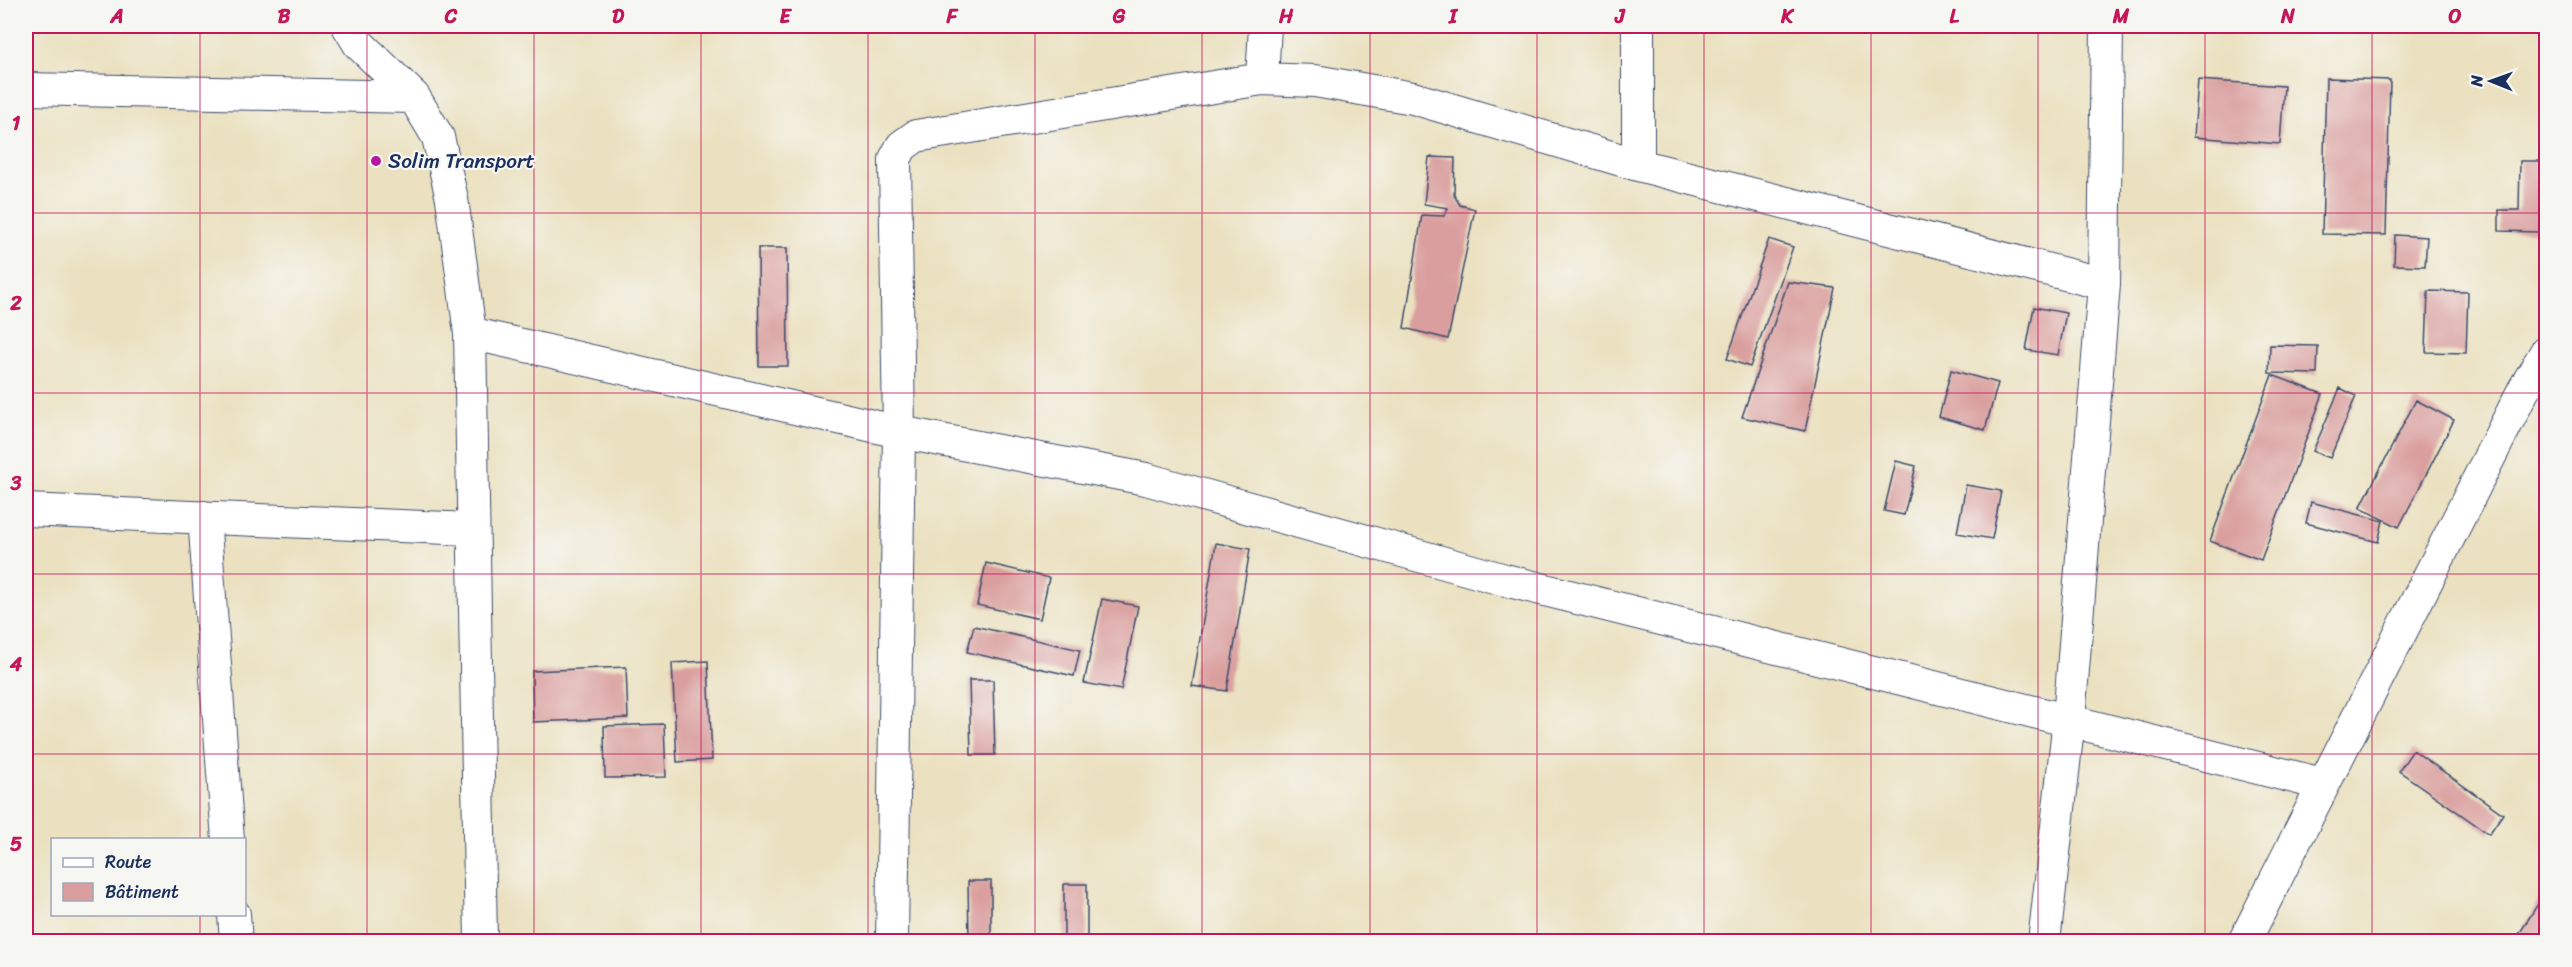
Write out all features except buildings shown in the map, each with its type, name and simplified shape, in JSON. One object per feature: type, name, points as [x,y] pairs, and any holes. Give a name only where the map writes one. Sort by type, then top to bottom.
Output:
[{"type":"street","points":[[348,26],[359,44],[414,97],[438,137],[452,199],[470,333],[471,529],[481,942]]},
{"type":"street","points":[[1262,79],[1265,26]]},
{"type":"street","points":[[1638,26],[1638,165]]},
{"type":"street","points":[[2044,942],[2069,719],[2104,284],[2107,26]]},
{"type":"street","points":[[892,942],[898,432],[896,159],[902,146],[916,136],[1262,79],[1315,81],[1413,98],[1638,165],[2104,284]]},
{"type":"street","points":[[26,89],[414,97]]},
{"type":"street","points":[[470,333],[898,432],[1146,479],[1505,580],[2322,784]]},
{"type":"street","points":[[2244,942],[2322,784],[2535,395],[2547,352]]},
{"type":"street","points":[[26,510],[471,529]]},
{"type":"street","points":[[204,518],[228,838]]},
{"type":"street","points":[[234,916],[236,942]]},
{"type":"place","name":"Solim Transport","points":[[376,161]]}]
